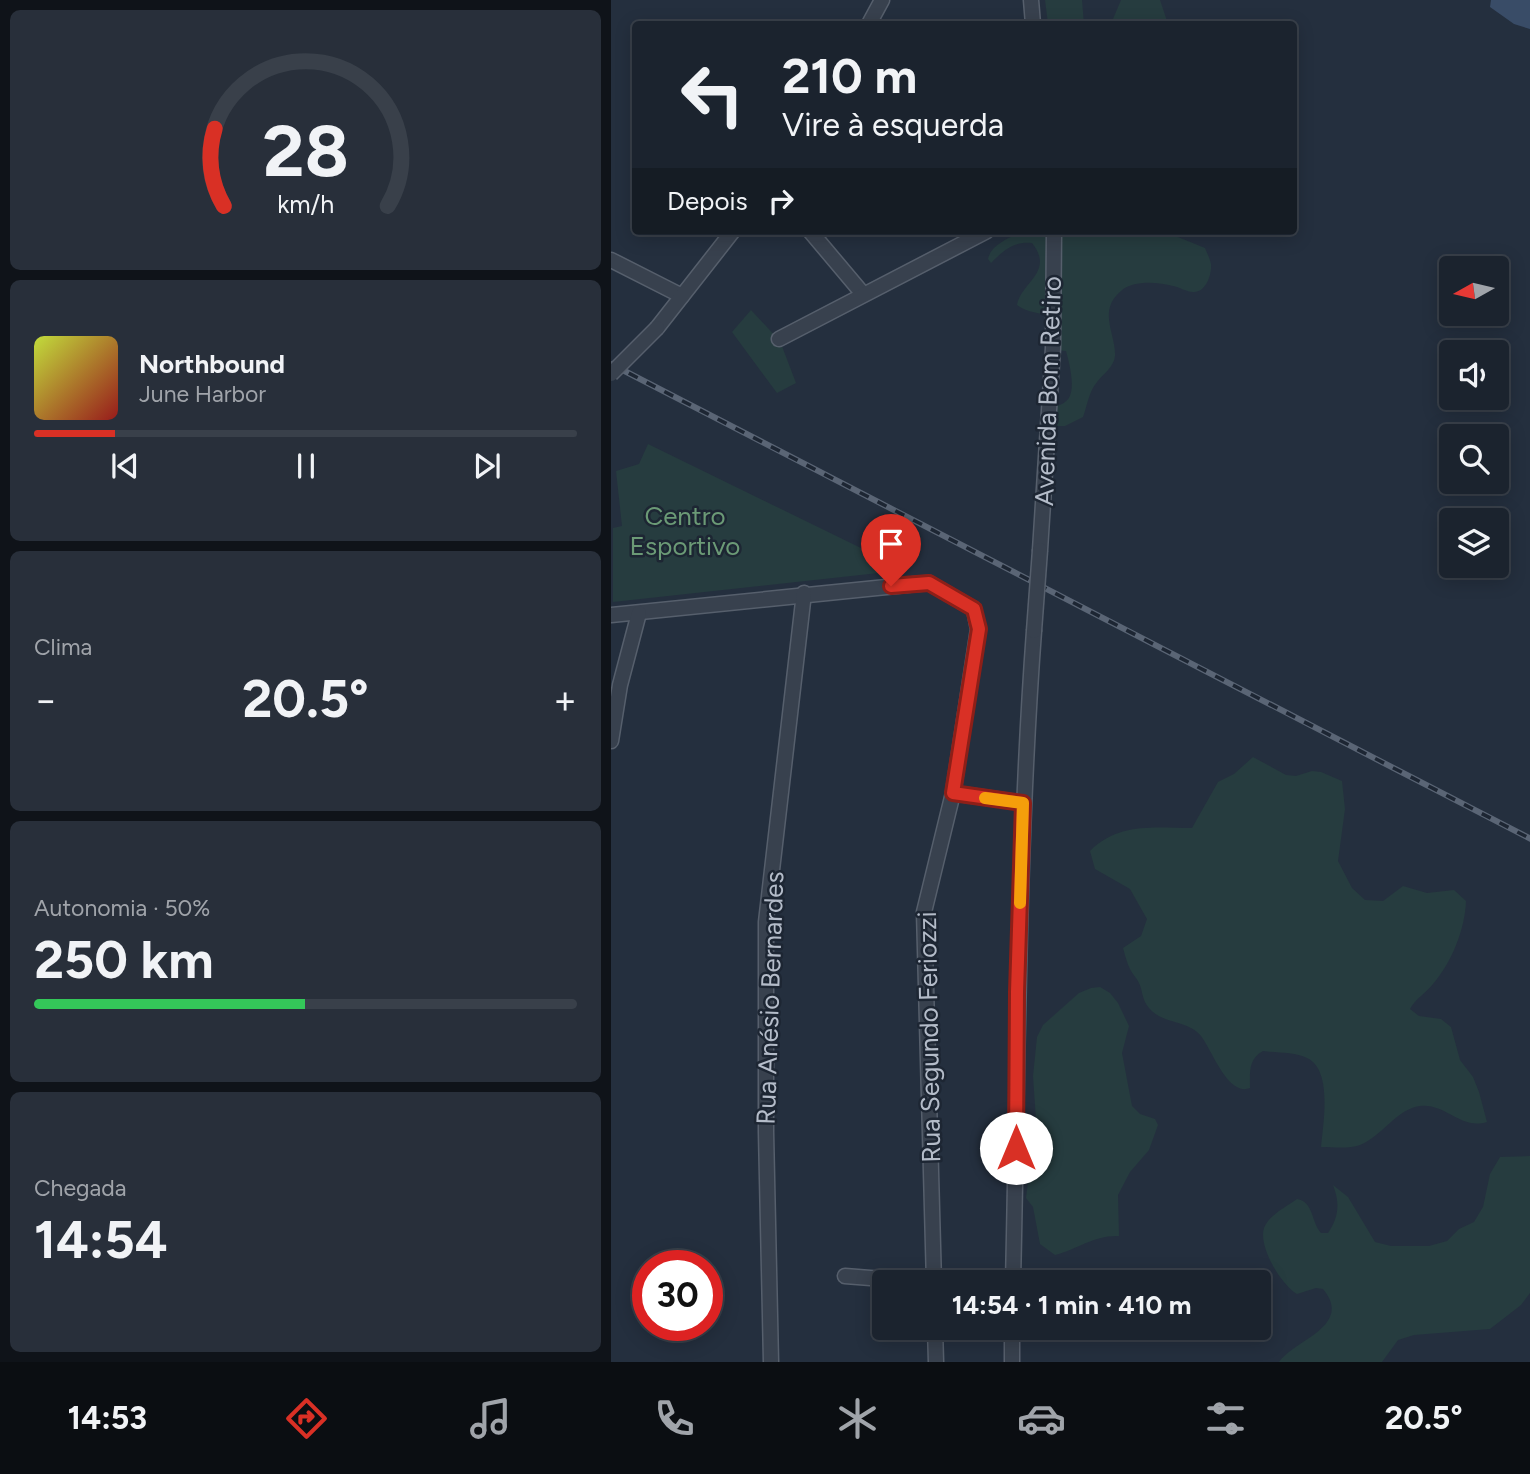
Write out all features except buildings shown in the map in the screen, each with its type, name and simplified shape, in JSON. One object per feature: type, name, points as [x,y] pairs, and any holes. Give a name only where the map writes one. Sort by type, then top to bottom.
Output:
[{"type":"street","points":[[871,21],[882,0]]},
{"type":"street","points":[[1031,0],[1033,21]]},
{"type":"street","points":[[611,374],[657,328],[730,235]]},
{"type":"street","points":[[813,235],[863,295]]},
{"type":"street","points":[[779,339],[979,235]]},
{"type":"street","name":"Avenida Bom Retiro","points":[[1023,803],[1053,348],[1054,235]]},
{"type":"street","points":[[611,260],[682,296]]},
{"type":"street","name":"Rua Segundo Feriozzi","points":[[804,593],[929,583],[974,609],[979,629],[953,793],[924,912],[934,1270]]},
{"type":"street","points":[[611,615],[804,593]]},
{"type":"street","name":"Rua Anésio Bernardes","points":[[771,1362],[766,1132],[766,922],[804,593]]},
{"type":"street","points":[[611,741],[620,685],[639,613]]},
{"type":"street","points":[[953,793],[1023,803],[1013,1270]]},
{"type":"street","points":[[844,1276],[872,1278]]},
{"type":"street","points":[[935,1340],[936,1362]]},
{"type":"street","points":[[1012,1340],[1012,1362]]},
{"type":"green space","points":[[1045,0],[1082,0],[1084,21],[1048,21]]},
{"type":"green space","points":[[1121,0],[1160,0],[1167,21],[1106,21],[1113,19]]},
{"type":"green space","points":[[1015,235],[1173,235],[1205,248],[1211,264],[1210,273],[1207,282],[1198,291],[1146,283],[1132,285],[1121,291],[1110,306],[1109,315],[1115,348],[1114,360],[1092,390],[1083,417],[1065,426],[1052,426],[1054,407],[1065,402],[1071,392],[1069,362],[1066,351],[1056,350],[1052,318],[1017,305],[1035,276],[1040,262],[1032,243],[1009,248],[991,263],[988,259],[993,249]]},
{"type":"green space","points":[[751,310],[780,341],[796,383],[777,393],[732,332]]},
{"type":"green space","name":"Centro Esportivo","points":[[648,444],[906,570],[613,602],[613,528],[622,526],[616,471],[639,464]]},
{"type":"green space","points":[[1253,757],[1286,775],[1296,776],[1312,771],[1342,781],[1345,809],[1338,861],[1352,888],[1365,900],[1383,901],[1403,886],[1427,893],[1454,890],[1466,901],[1463,923],[1452,955],[1440,975],[1410,1009],[1419,1016],[1441,1019],[1451,1027],[1460,1060],[1473,1077],[1487,1122],[1469,1122],[1438,1108],[1420,1106],[1404,1112],[1360,1145],[1321,1147],[1325,1098],[1315,1064],[1297,1055],[1263,1051],[1252,1062],[1250,1088],[1242,1089],[1235,1086],[1221,1071],[1196,1031],[1161,1017],[1147,1005],[1123,948],[1141,936],[1147,919],[1130,889],[1095,869],[1090,851],[1113,835],[1125,831],[1192,828],[1218,782],[1234,774]]},
{"type":"green space","points":[[1100,987],[1110,993],[1118,1003],[1129,1026],[1122,1053],[1132,1106],[1140,1114],[1155,1119],[1158,1125],[1149,1150],[1130,1172],[1118,1195],[1119,1236],[1094,1240],[1055,1255],[1040,1244],[1033,1207],[1026,1198],[1036,1120],[1033,1076],[1037,1037],[1043,1025],[1079,993]]},
{"type":"green space","points":[[1531,1156],[1530,1293],[1521,1305],[1490,1329],[1414,1335],[1398,1340],[1382,1362],[1279,1362],[1327,1323],[1331,1302],[1323,1289],[1316,1288],[1297,1294],[1278,1274],[1264,1245],[1263,1236],[1266,1223],[1274,1215],[1297,1199],[1303,1201],[1321,1233],[1328,1233],[1337,1210],[1333,1185],[1348,1197],[1375,1242],[1391,1246],[1429,1246],[1447,1241],[1459,1229],[1474,1222],[1483,1207],[1490,1174],[1500,1157]]},
{"type":"water","points":[[1491,0],[1530,0],[1530,29],[1514,24],[1490,7]]},
{"type":"railway","points":[[611,364],[1531,839]]},
{"type":"slow traffic","points":[[985,798],[1023,803],[1020,903]]},
{"type":"route","points":[[891,586],[929,583],[974,609],[979,629],[953,793],[1023,803],[1017,992],[1016,1148]]}]
